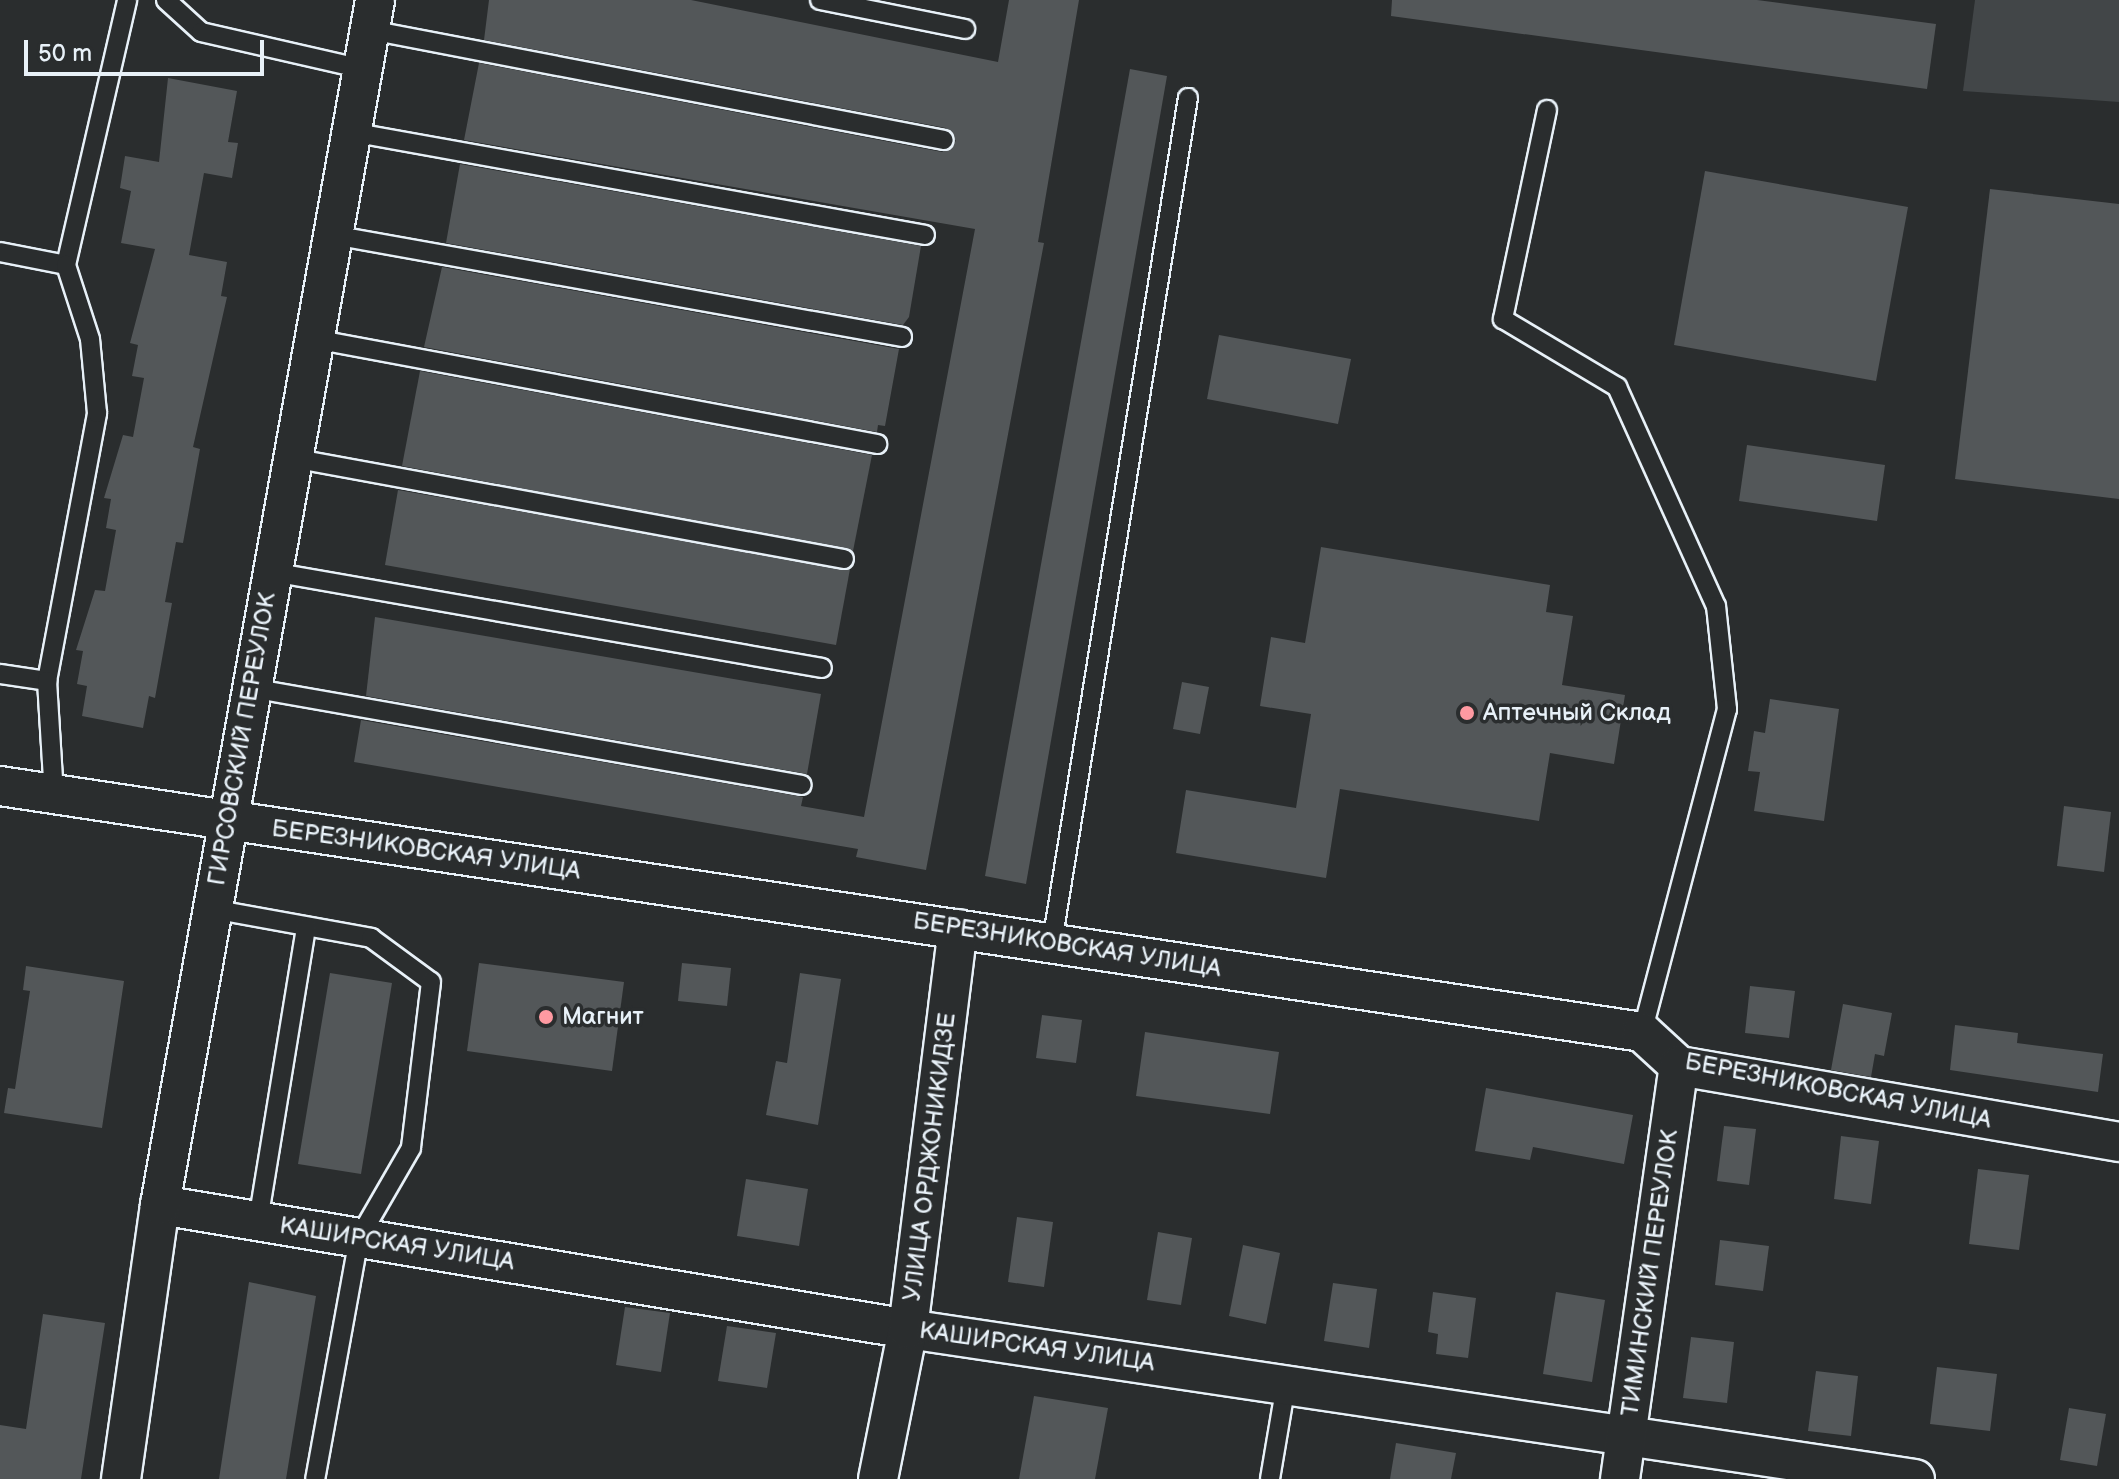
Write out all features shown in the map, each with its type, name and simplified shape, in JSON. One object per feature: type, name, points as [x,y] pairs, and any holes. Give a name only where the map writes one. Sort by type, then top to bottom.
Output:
[{"type":"street","name":"ГИРСОВСКИЙ ПЕРЕУЛОК","points":[[121,1479],[160,1205],[372,15]]},
{"type":"street","name":"БЕРЕЗНИКОВСКАЯ УЛИЦА","points":[[0,786],[1642,1032],[1679,1066],[2119,1142]]},
{"type":"street","name":"УЛИЦА ОРДЖОНИКИДЗЕ","points":[[878,1479],[908,1329],[958,929]]},
{"type":"street","name":"ТИМИНСКИЙ ПЕРЕУЛОК","points":[[1620,1479],[1679,1066]]},
{"type":"street","name":"КАШИРСКАЯ УЛИЦА","points":[[160,1205],[908,1329],[1915,1479]]},
{"type":"lane","points":[[54,794],[47,681],[97,413],[90,339],[66,265],[127,0]]},
{"type":"lane","points":[[166,0],[201,32],[362,69]]},
{"type":"lane","points":[[820,0],[965,29]]},
{"type":"lane","points":[[372,15],[944,140]]},
{"type":"lane","points":[[1052,943],[1188,98]]},
{"type":"lane","points":[[1547,110],[1503,319],[1617,387],[1716,606],[1727,709],[1642,1032]]},
{"type":"lane","points":[[351,132],[925,235]]},
{"type":"lane","points":[[333,235],[902,337]]},
{"type":"lane","points":[[0,252],[66,265]]},
{"type":"lane","points":[[314,339],[877,444]]},
{"type":"lane","points":[[292,458],[844,559]]},
{"type":"lane","points":[[272,572],[822,668]]},
{"type":"lane","points":[[0,674],[47,681]]},
{"type":"lane","points":[[251,688],[802,785]]},
{"type":"lane","points":[[212,909],[371,938],[431,982],[411,1148],[359,1238],[315,1479]]},
{"type":"lane","points":[[258,1221],[306,927]]},
{"type":"lane","points":[[1270,1479],[1286,1384]]},
{"type":"shaded area","points":[[1975,0],[2119,0],[2119,102],[1963,91]]},
{"type":"building","points":[[489,0],[691,0],[998,62],[1009,0],[1079,0],[1038,242],[1044,243],[926,870],[856,857],[858,849],[354,762],[361,720],[803,797],[801,806],[864,817],[975,229],[464,140],[479,63],[942,152],[956,141],[946,128],[484,40]]},
{"type":"building","points":[[1392,0],[1757,0],[1936,24],[1927,89],[1391,16]]},
{"type":"building","points":[[1130,69],[1167,76],[1026,884],[985,876]]},
{"type":"building","points":[[168,78],[237,91],[228,142],[238,143],[232,178],[204,173],[189,255],[227,262],[221,296],[227,297],[193,447],[200,449],[183,543],[176,542],[165,602],[172,603],[155,698],[149,696],[143,728],[82,716],[87,686],[77,684],[83,651],[76,650],[95,590],[105,591],[116,530],[106,528],[111,499],[104,498],[123,435],[133,437],[144,378],[132,376],[138,345],[130,343],[155,249],[121,243],[131,191],[120,188],[125,156],[159,162]]},
{"type":"building","points":[[460,164],[921,246],[909,317],[903,325],[446,243]]},
{"type":"building","points":[[1705,171],[1908,207],[1876,381],[1674,345]]},
{"type":"building","points":[[1990,189],[2119,204],[2119,499],[1955,479]]},
{"type":"building","points":[[442,267],[899,349],[885,426],[878,425],[877,432],[424,347]]},
{"type":"building","points":[[1219,335],[1351,359],[1338,424],[1207,399]]},
{"type":"building","points":[[420,371],[872,455],[853,551],[402,466]]},
{"type":"building","points":[[1747,445],[1885,465],[1877,521],[1739,501]]},
{"type":"building","points":[[398,490],[850,569],[836,645],[385,565]]},
{"type":"building","name":"Аптечный Склад","points":[[1321,547],[1550,585],[1546,612],[1573,616],[1562,685],[1625,695],[1614,764],[1550,753],[1539,821],[1340,789],[1326,878],[1176,853],[1186,790],[1296,808],[1311,714],[1260,706],[1271,637],[1305,643]]},
{"type":"building","points":[[375,617],[821,694],[807,774],[366,696]]},
{"type":"building","points":[[1182,682],[1209,687],[1200,734],[1173,729]]},
{"type":"building","points":[[1770,699],[1839,709],[1824,821],[1754,811],[1760,772],[1748,771],[1754,731],[1765,733]]},
{"type":"building","points":[[2064,806],[2111,812],[2104,872],[2057,866]]},
{"type":"building","name":"Магнит","points":[[479,963],[624,982],[612,1071],[467,1051]]},
{"type":"building","points":[[682,963],[731,968],[727,1006],[678,1001]]},
{"type":"building","points":[[26,966],[124,981],[102,1128],[4,1113],[8,1088],[15,1089],[30,991],[23,990]]},
{"type":"building","points":[[330,973],[392,983],[361,1174],[298,1164]]},
{"type":"building","points":[[800,973],[841,979],[818,1125],[766,1115],[776,1061],[787,1063]]},
{"type":"building","points":[[1750,986],[1795,991],[1789,1038],[1745,1033]]},
{"type":"building","points":[[1843,1004],[1892,1013],[1884,1056],[1875,1054],[1871,1077],[1831,1070]]},
{"type":"building","points":[[1042,1015],[1082,1020],[1076,1063],[1036,1058]]},
{"type":"building","points":[[1955,1025],[2018,1033],[2017,1043],[2103,1054],[2098,1092],[1950,1070]]},
{"type":"building","points":[[1145,1032],[1279,1052],[1270,1114],[1136,1096]]},
{"type":"building","points":[[1486,1088],[1633,1115],[1624,1164],[1533,1147],[1530,1160],[1475,1151]]},
{"type":"building","points":[[1724,1126],[1756,1129],[1749,1185],[1717,1181]]},
{"type":"building","points":[[1841,1136],[1879,1141],[1871,1204],[1834,1199]]},
{"type":"building","points":[[1978,1169],[2029,1175],[2019,1250],[1969,1244]]},
{"type":"building","points":[[746,1179],[808,1189],[799,1246],[737,1236]]},
{"type":"building","points":[[1017,1217],[1053,1222],[1044,1287],[1008,1282]]},
{"type":"building","points":[[1158,1232],[1192,1238],[1181,1305],[1147,1300]]},
{"type":"building","points":[[1720,1240],[1769,1246],[1763,1291],[1715,1285]]},
{"type":"building","points":[[1243,1245],[1280,1253],[1266,1324],[1229,1316]]},
{"type":"building","points":[[249,1282],[316,1296],[286,1479],[219,1479]]},
{"type":"building","points":[[1333,1283],[1377,1289],[1369,1348],[1324,1341]]},
{"type":"building","points":[[1433,1292],[1476,1298],[1468,1358],[1436,1354],[1438,1334],[1428,1332]]},
{"type":"building","points":[[1556,1292],[1605,1300],[1592,1382],[1543,1374]]},
{"type":"building","points":[[625,1307],[670,1313],[661,1372],[616,1365]]},
{"type":"building","points":[[43,1314],[105,1323],[81,1479],[0,1479],[0,1425],[26,1429]]},
{"type":"building","points":[[727,1326],[776,1333],[767,1388],[718,1381]]},
{"type":"building","points":[[1691,1337],[1734,1342],[1727,1403],[1683,1398]]},
{"type":"building","points":[[1937,1367],[1997,1374],[1990,1431],[1930,1424]]},
{"type":"building","points":[[1816,1371],[1858,1376],[1851,1436],[1808,1431]]},
{"type":"building","points":[[1034,1396],[1108,1408],[1095,1479],[1019,1479]]},
{"type":"building","points":[[2069,1408],[2106,1414],[2097,1466],[2060,1460]]},
{"type":"building","points":[[1396,1443],[1456,1453],[1451,1479],[1390,1479]]},
{"type":"place","name":"Аптечный Склад","points":[[1467,713]]},
{"type":"place","name":"Магнит","points":[[546,1017]]}]
